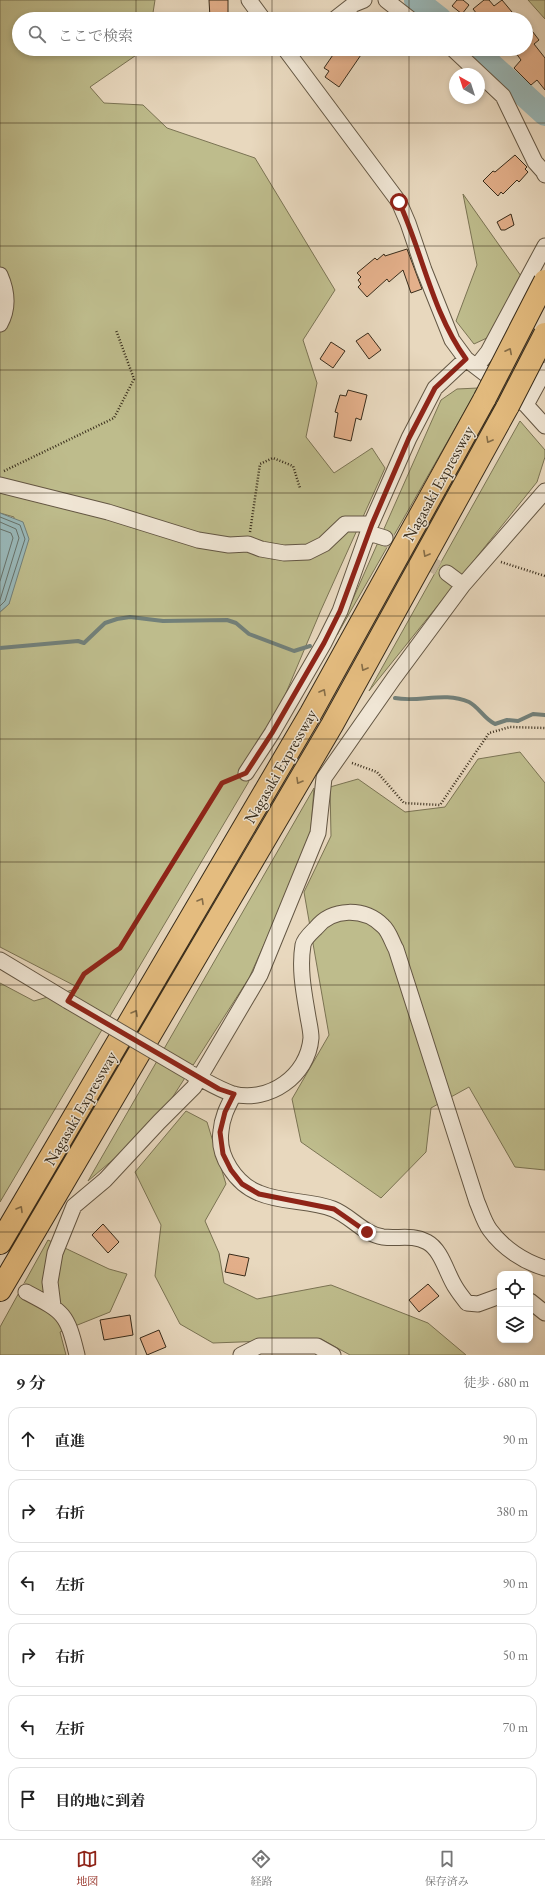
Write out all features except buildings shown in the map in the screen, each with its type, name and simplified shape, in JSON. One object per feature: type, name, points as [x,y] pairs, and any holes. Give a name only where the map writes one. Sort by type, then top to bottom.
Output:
[{"type":"highway","name":"Nagasaki Expressway","points":[[0,1243],[312,713],[485,398],[540,279]]},
{"type":"highway","name":"Nagasaki Expressway","points":[[0,1290],[332,725],[517,405],[545,334]]},
{"type":"street","points":[[249,0],[258,12]]},
{"type":"street","points":[[344,12],[354,4],[364,0]]},
{"type":"street","points":[[386,0],[401,12]]},
{"type":"street","points":[[295,56],[399,202],[444,323],[452,340],[472,363],[517,405],[545,426]]},
{"type":"street","points":[[460,56],[503,96],[535,162],[544,171]]},
{"type":"street","points":[[246,773],[272,733],[324,643],[340,611],[370,529],[409,438],[435,388],[488,352],[540,279],[545,246]]},
{"type":"street","points":[[0,275],[4,285],[7,301],[0,324]]},
{"type":"street","points":[[517,405],[545,370]]},
{"type":"street","points":[[0,485],[108,512],[198,540],[229,545],[248,544],[262,550],[284,553],[308,552],[324,544],[345,524],[370,529],[385,538]]},
{"type":"street","points":[[53,1306],[50,1282],[54,1253],[74,1206],[105,1180],[194,1087],[195,1075],[260,975],[318,834],[324,778],[394,678],[463,585],[545,491]]},
{"type":"street","points":[[447,573],[463,585]]},
{"type":"street","points":[[0,960],[219,1089],[234,1094],[252,1096],[272,1091],[290,1081],[303,1064],[311,1038],[301,968],[304,942],[321,921],[339,912],[363,914],[383,926],[396,949],[477,1202],[490,1230],[508,1249],[532,1264],[545,1268]]},
{"type":"street","points":[[234,1094],[225,1112],[220,1132],[223,1154],[231,1170],[242,1184],[259,1194],[334,1209],[372,1234],[383,1237],[412,1236],[429,1243],[439,1256],[456,1288],[467,1303],[478,1304],[497,1297]]},
{"type":"street","points":[[26,1292],[53,1306],[67,1320],[77,1355]]},
{"type":"street","points":[[533,1303],[545,1313]]},
{"type":"street","points":[[241,1355],[259,1346],[317,1346],[333,1355]]},
{"type":"path","points":[[0,473],[114,418],[134,379],[116,330]]},
{"type":"path","points":[[248,544],[260,464],[273,458],[293,466],[300,488]]},
{"type":"path","points":[[487,558],[545,576]]},
{"type":"path","points":[[338,758],[377,772],[404,803],[440,805],[489,733],[510,727],[545,728]]},
{"type":"path","points":[[68,1001],[84,974],[120,948],[222,783],[246,773]]},
{"type":"shaded area","points":[[0,0],[155,0],[153,12],[12,12],[12,56],[135,56],[90,87],[104,103],[143,105],[167,128],[255,158],[335,290],[303,340],[317,383],[306,437],[334,473],[372,448],[385,468],[321,610],[248,783],[0,1202],[0,983],[34,1001],[79,988],[0,947],[0,612],[9,604],[14,517],[0,513]]},
{"type":"shaded area","points":[[528,0],[545,0],[545,19]]},
{"type":"shaded area","points":[[463,194],[521,276],[489,337],[474,344],[456,321],[477,265]]},
{"type":"shaded area","points":[[478,388],[337,635],[441,400],[457,389]]},
{"type":"shaded area","points":[[520,421],[545,450],[545,457],[537,482],[369,691]]},
{"type":"shaded area","points":[[520,752],[545,783],[545,1170],[515,1167],[469,1087],[431,1108],[426,1152],[381,1198],[301,1142],[292,1099],[329,1035],[304,892],[331,836],[330,787],[358,779],[405,812],[445,807],[478,759]]},
{"type":"shaded area","points":[[314,788],[310,842],[249,978],[156,1123],[88,1181]]},
{"type":"shaded area","points":[[186,1111],[207,1122],[226,1184],[205,1221],[219,1253],[224,1283],[257,1299],[331,1285],[428,1323],[466,1355],[350,1355],[321,1339],[213,1343],[180,1324],[155,1276],[161,1225],[135,1172]]},
{"type":"shaded area","points":[[48,1240],[109,1269],[127,1274],[110,1312],[60,1332],[66,1355],[0,1355],[0,1327]]},
{"type":"water","points":[[0,513],[23,522],[29,539],[9,604],[0,612]]},
{"type":"waterway","points":[[416,0],[431,12]]},
{"type":"waterway","points":[[482,56],[545,114]]},
{"type":"waterway","points":[[0,648],[78,641],[84,643],[105,623],[130,617],[163,621],[227,620],[236,623],[249,634],[294,651],[310,646]]},
{"type":"waterway","points":[[395,698],[413,699],[450,697],[460,699],[473,704],[491,722],[495,724],[507,720],[518,721],[533,714],[545,715]]},
{"type":"tunnel","points":[[385,538],[447,573]]},
{"type":"tunnel","points":[[0,1280],[26,1292]]},
{"type":"route","points":[[367,1232],[334,1209],[259,1194],[242,1184],[231,1170],[223,1154],[220,1132],[225,1112],[234,1094],[219,1089],[68,1001],[84,974],[120,948],[222,783],[246,773],[272,733],[324,643],[340,611],[372,524],[409,438],[435,388],[466,359],[452,340],[444,323],[399,202]]}]
